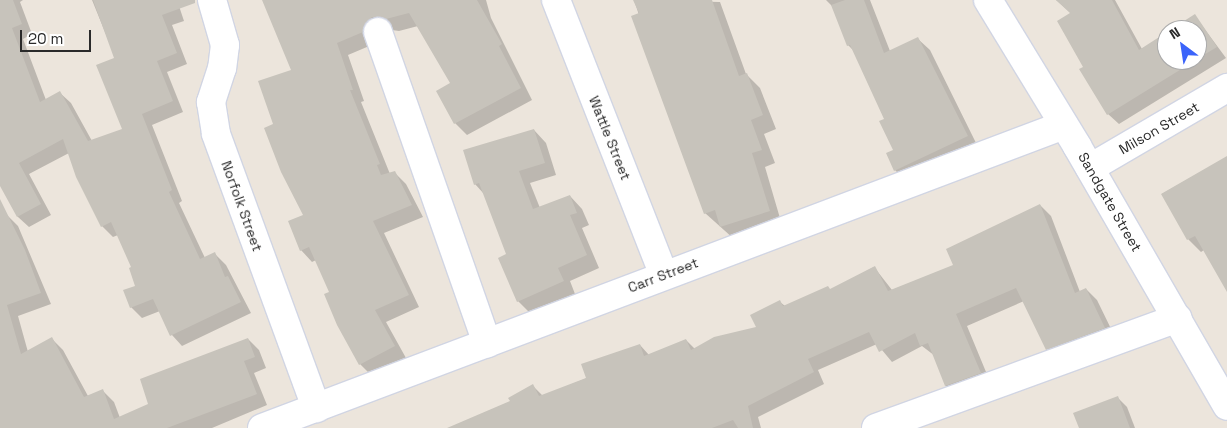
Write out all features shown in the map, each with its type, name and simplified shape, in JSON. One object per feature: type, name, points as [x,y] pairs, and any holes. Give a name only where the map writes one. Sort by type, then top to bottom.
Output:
[{"type":"street","name":"Norfolk Street","points":[[212,0],[225,45],[222,68],[211,102],[216,134],[316,408]]},
{"type":"street","name":"Wattle Street","points":[[556,0],[664,275]]},
{"type":"street","name":"Sandgate Street","points":[[988,0],[1090,168],[1227,406]]},
{"type":"street","points":[[378,32],[487,343]]},
{"type":"street","name":"Milson Street","points":[[1090,168],[1227,88]]},
{"type":"street","name":"Carr Street","points":[[262,428],[1064,125]]},
{"type":"street","points":[[876,428],[1178,318]]},
{"type":"building","points":[[0,0],[13,0],[22,24],[12,28],[40,102],[60,91],[88,141],[122,129],[96,65],[114,58],[93,0],[195,0],[195,3],[162,15],[177,53],[157,61],[173,101],[142,114],[172,190],[169,192],[200,259],[215,252],[225,277],[228,276],[241,302],[170,336],[153,299],[130,308],[123,290],[135,286],[129,268],[131,267],[111,222],[101,227],[76,177],[63,139],[19,163],[41,204],[17,217],[0,186]]},
{"type":"building","points":[[262,0],[477,0],[502,44],[499,46],[521,88],[454,124],[436,91],[450,83],[409,13],[386,19],[372,17],[364,25],[363,32],[337,43],[353,90],[350,90],[380,164],[377,165],[381,175],[395,171],[412,205],[373,221],[409,295],[375,310],[395,346],[359,365],[337,325],[324,294],[329,292],[309,247],[300,251],[288,221],[303,215],[281,172],[264,128],[273,124],[258,81],[291,70]]},
{"type":"building","points":[[633,0],[712,0],[739,76],[747,73],[763,115],[751,120],[762,150],[752,153],[770,211],[720,227],[715,210],[704,214],[631,16],[639,13]]},
{"type":"building","points":[[845,0],[864,0],[884,53],[918,37],[968,136],[894,171],[886,153],[893,150],[879,121],[884,119],[850,45],[847,46],[831,5]]},
{"type":"building","points":[[1056,0],[1112,0],[1139,50],[1157,38],[1157,70],[1180,70],[1107,115],[1079,69],[1083,67],[1057,21],[1070,13]]},
{"type":"building","points":[[1195,14],[1199,20],[1186,20]]},
{"type":"building","points":[[1207,32],[1217,47],[1207,53]]},
{"type":"building","points":[[534,129],[545,163],[519,171],[533,209],[570,195],[577,213],[570,215],[587,255],[558,268],[564,281],[517,302],[498,258],[506,254],[479,183],[474,185],[463,150]]},
{"type":"building","points":[[1227,156],[1227,292],[1195,236],[1187,240],[1161,194]]},
{"type":"building","points":[[0,199],[25,250],[41,293],[7,305],[21,354],[52,337],[84,397],[103,389],[114,419],[148,404],[140,379],[248,338],[255,357],[244,361],[257,394],[167,428],[0,428]]},
{"type":"building","points":[[1040,204],[1075,293],[1086,288],[1105,328],[1046,350],[1016,288],[956,314],[981,373],[945,386],[928,343],[920,346],[915,333],[879,352],[869,332],[808,359],[814,372],[748,406],[753,428],[738,428],[733,420],[712,428],[447,428],[510,401],[508,398],[533,384],[539,396],[586,378],[581,364],[640,344],[644,356],[686,339],[691,350],[714,337],[756,327],[750,315],[780,300],[783,306],[828,286],[830,289],[875,266],[888,291],[953,265],[946,249]]},
{"type":"building","points":[[1118,396],[1130,428],[1079,428],[1073,413]]}]
